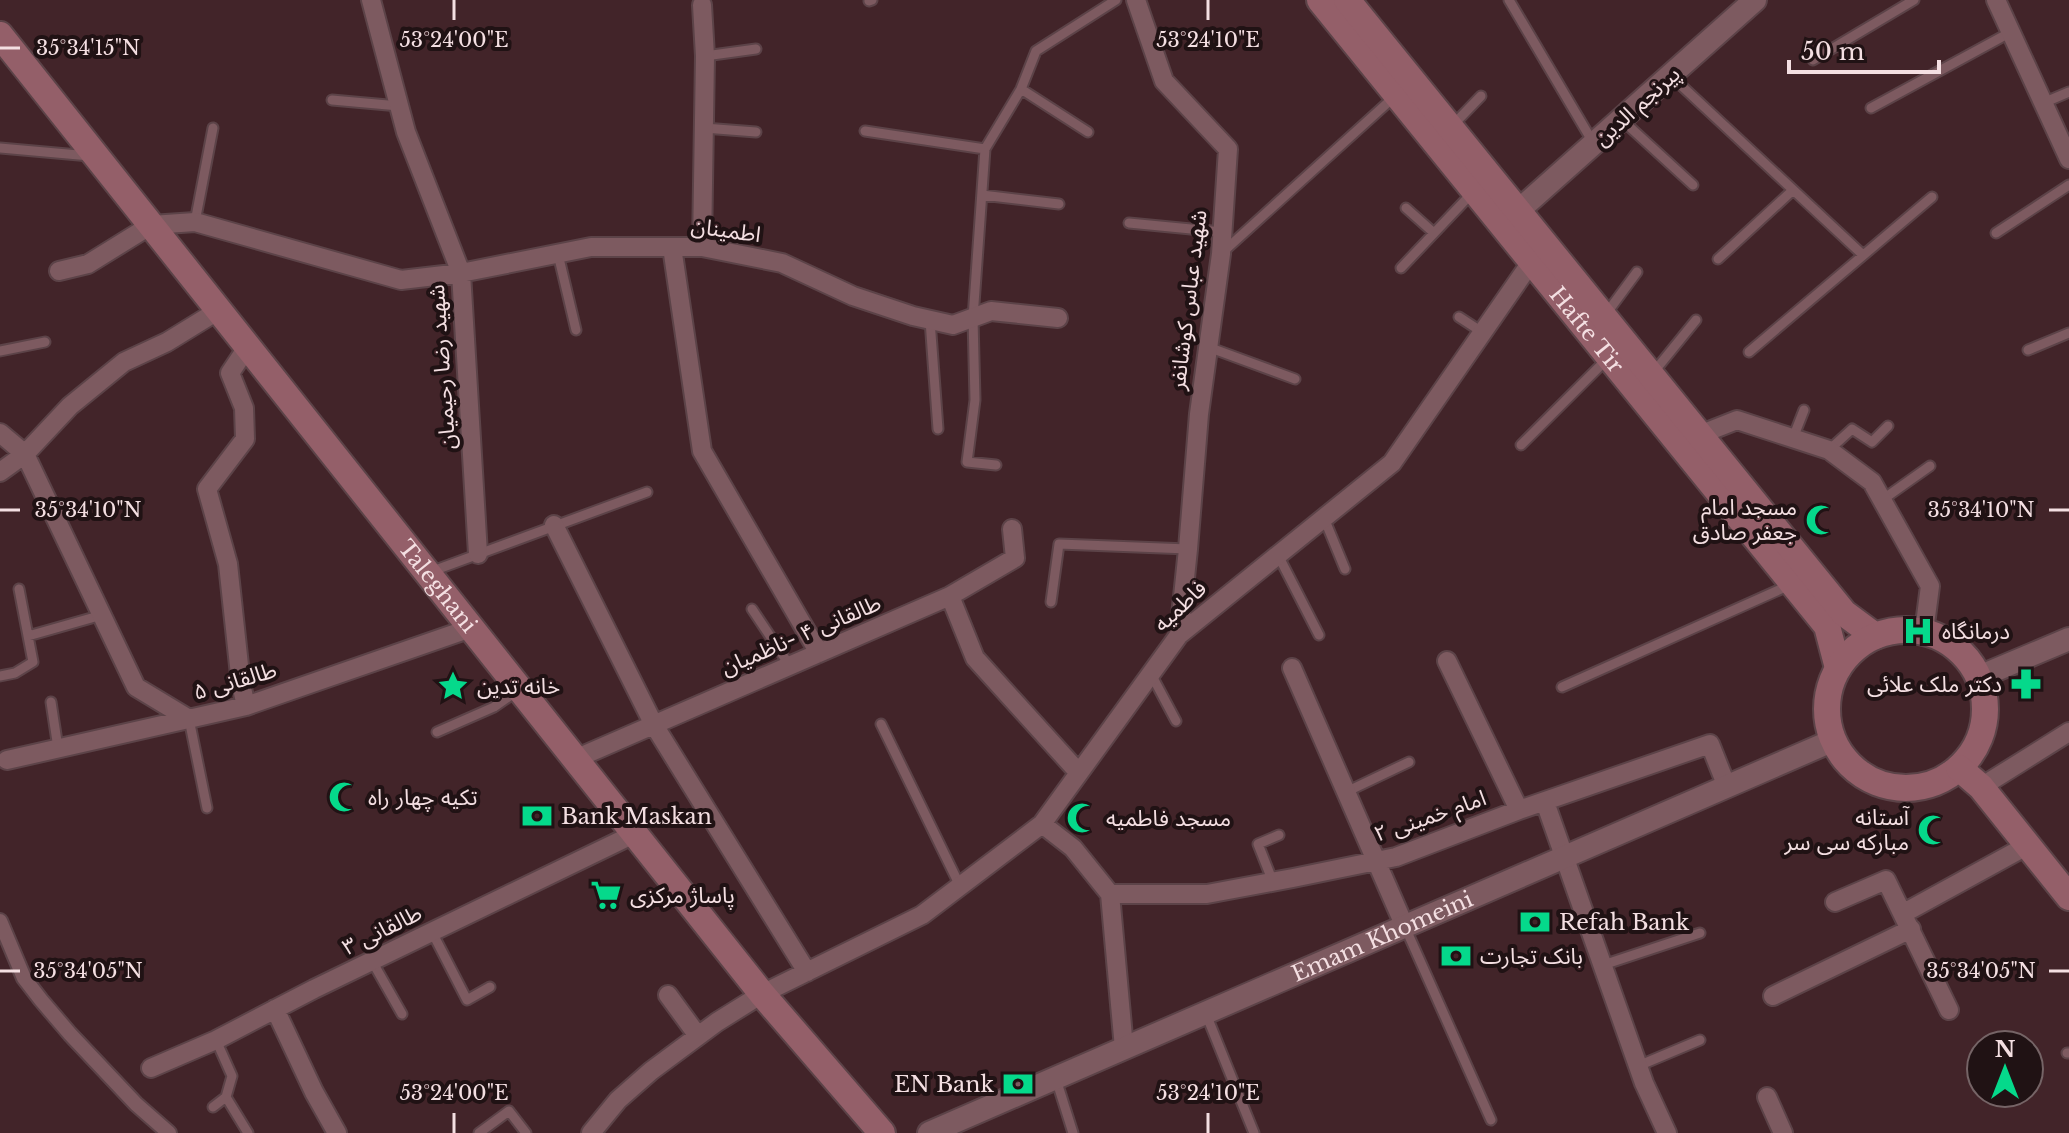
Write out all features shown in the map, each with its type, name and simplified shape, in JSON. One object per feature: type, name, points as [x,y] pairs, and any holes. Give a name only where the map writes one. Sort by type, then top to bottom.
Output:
[{"type":"main road","name":"Hafte Tir","points":[[1320,0],[1475,190],[1510,218],[1604,317],[1844,613],[1875,636]]},
{"type":"main road","name":"Hafte Tir","points":[[1347,0],[1450,128],[1510,218],[1532,261],[1827,626],[1838,668]]},
{"type":"main road","name":"Taleghani","points":[[0,35],[762,994],[882,1133]]},
{"type":"main road","points":[[1899,630],[1924,632],[1947,641],[1966,656],[1979,677],[1985,701],[1984,726],[1975,749],[1959,768],[1938,781],[1914,787],[1889,786],[1866,777],[1847,761],[1834,740],[1827,716],[1829,691],[1838,668],[1854,650],[1875,636],[1899,630]]},
{"type":"main road","points":[[1959,768],[1981,787],[2069,897]]},
{"type":"street","name":"شهید عباس کوشانفر","points":[[1136,0],[1164,81],[1228,149],[1221,254],[1199,414],[1179,635]]},
{"type":"street","name":"پیرنجم الدین","points":[[1510,218],[1755,0]]},
{"type":"street","points":[[1996,0],[2069,159]]},
{"type":"street","name":"شهید رضا رحیمیان","points":[[375,1],[406,132],[461,273],[478,554]]},
{"type":"street","points":[[702,5],[705,56],[702,247]]},
{"type":"street","name":"اطمینان","points":[[151,225],[195,222],[401,280],[461,273],[591,247],[702,247],[782,263],[853,296],[953,325],[991,311],[1058,318]]},
{"type":"street","points":[[59,271],[88,264],[151,225]]},
{"type":"street","points":[[672,247],[702,451],[819,653]]},
{"type":"street","name":"فاطمیه","points":[[591,1133],[618,1100],[717,1022],[762,994],[922,915],[1042,824],[1179,635],[1392,463],[1532,261]]},
{"type":"street","points":[[0,472],[25,454],[70,406],[124,362],[167,342],[219,310]]},
{"type":"street","points":[[246,706],[228,564],[207,489],[245,439],[244,408],[230,373],[248,346]]},
{"type":"street","points":[[1699,435],[1737,420],[1829,450],[1872,482],[1930,586],[1924,632]]},
{"type":"street","points":[[0,433],[25,454],[136,687],[189,719]]},
{"type":"street","points":[[554,525],[654,725],[807,972]]},
{"type":"street","name":"طالقانی ۴ -ناظمیان","points":[[575,759],[950,596],[1015,558],[1012,529]]},
{"type":"street","points":[[950,596],[975,658],[1079,773]]},
{"type":"street","name":"طالقانی ۵","points":[[7,760],[246,706],[471,628]]},
{"type":"street","points":[[1979,677],[2069,639]]},
{"type":"street","points":[[1447,661],[1519,810]]},
{"type":"street","points":[[1292,668],[1405,927]]},
{"type":"street","points":[[1981,787],[2069,732]]},
{"type":"street","name":"Emam Khomeini","points":[[929,1133],[1834,740]]},
{"type":"street","name":"امام خمینی ۲","points":[[1110,894],[1207,894],[1396,857],[1519,810],[1710,744],[1727,787]]},
{"type":"street","points":[[1545,802],[1661,1131]]},
{"type":"street","points":[[1042,824],[1073,848],[1110,894],[1124,1048]]},
{"type":"street","name":"طالقانی ۳","points":[[151,1068],[216,1040],[634,834]]},
{"type":"street","points":[[1773,996],[1907,921],[2028,845]]},
{"type":"street","points":[[1835,902],[1886,880],[1949,1010]]},
{"type":"street","points":[[0,921],[24,978],[41,1000],[136,1104],[169,1133]]},
{"type":"street","points":[[668,995],[698,1036]]},
{"type":"street","points":[[275,1009],[337,1133]]},
{"type":"street","points":[[1767,1097],[1783,1133]]},
{"type":"lane","points":[[996,465],[967,462],[975,400],[973,318],[985,149],[1021,89],[1036,51],[1116,0]]},
{"type":"lane","points":[[1813,60],[1914,0]]},
{"type":"lane","points":[[1514,1],[1594,144]]},
{"type":"lane","points":[[1871,108],[2011,32]]},
{"type":"lane","points":[[705,56],[756,49]]},
{"type":"lane","points":[[1670,75],[1863,255]]},
{"type":"lane","points":[[1021,89],[1088,132]]},
{"type":"lane","points":[[2043,103],[2069,92]]},
{"type":"lane","points":[[1221,254],[1397,94]]},
{"type":"lane","points":[[1450,128],[1481,96]]},
{"type":"lane","points":[[332,100],[399,106]]},
{"type":"lane","points":[[1621,119],[1693,185]]},
{"type":"lane","points":[[195,222],[213,128]]},
{"type":"lane","points":[[704,128],[756,132]]},
{"type":"lane","points":[[865,131],[985,149]]},
{"type":"lane","points":[[0,148],[97,157]]},
{"type":"lane","points":[[1996,233],[2069,185]]},
{"type":"lane","points":[[1401,268],[1475,190]]},
{"type":"lane","points":[[1718,259],[1793,190]]},
{"type":"lane","points":[[982,195],[1059,204]]},
{"type":"lane","points":[[1749,352],[1932,197]]},
{"type":"lane","points":[[1406,208],[1434,233]]},
{"type":"lane","points":[[1129,223],[1222,232]]},
{"type":"lane","points":[[558,254],[576,330]]},
{"type":"lane","points":[[1604,317],[1637,272]]},
{"type":"lane","points":[[1459,317],[1482,332]]},
{"type":"lane","points":[[930,320],[938,429]]},
{"type":"lane","points":[[1651,375],[1696,320]]},
{"type":"lane","points":[[2028,350],[2069,333]]},
{"type":"lane","points":[[0,351],[45,342]]},
{"type":"lane","points":[[1208,347],[1295,379]]},
{"type":"lane","points":[[1521,445],[1609,357]]},
{"type":"lane","points":[[1793,438],[1804,410]]},
{"type":"lane","points":[[1829,450],[1852,429],[1872,442],[1888,426]]},
{"type":"lane","points":[[1882,500],[1930,466]]},
{"type":"lane","points":[[427,573],[647,492]]},
{"type":"lane","points":[[1324,518],[1345,569]]},
{"type":"lane","points":[[1051,602],[1059,544],[1188,549]]},
{"type":"lane","points":[[1278,555],[1319,635]]},
{"type":"lane","points":[[1562,687],[1793,584]]},
{"type":"lane","points":[[0,676],[15,673],[33,662],[19,589]]},
{"type":"lane","points":[[752,609],[790,666]]},
{"type":"lane","points":[[28,636],[102,615]]},
{"type":"lane","points":[[1151,674],[1176,721]]},
{"type":"lane","points":[[437,732],[494,707],[520,689]]},
{"type":"lane","points":[[51,702],[58,748]]},
{"type":"lane","points":[[189,719],[207,808]]},
{"type":"lane","points":[[881,724],[960,886]]},
{"type":"lane","points":[[1346,792],[1409,762]]},
{"type":"lane","points":[[1273,882],[1258,844],[1279,835]]},
{"type":"lane","points":[[1405,927],[1491,1120]]},
{"type":"lane","points":[[432,932],[467,1000],[490,987]]},
{"type":"lane","points":[[1603,965],[1700,933]]},
{"type":"lane","points":[[372,961],[402,1014]]},
{"type":"lane","points":[[1206,1013],[1254,1133]]},
{"type":"lane","points":[[213,1107],[226,1097],[232,1076],[216,1040]]},
{"type":"lane","points":[[1638,1066],[1700,1040]]},
{"type":"lane","points":[[1056,1078],[1073,1133]]},
{"type":"lane","points":[[226,1097],[248,1133]]},
{"type":"lane","points":[[479,1133],[509,1111],[526,1133]]},
{"type":"place","name":"مسجد امام جعفر صادق","points":[[1821,520]]},
{"type":"place","name":"درمانگاه","points":[[1918,631]]},
{"type":"place","name":"دکتر ملک علائی","points":[[2026,684]]},
{"type":"place","name":"خانه تدین","points":[[453,686]]},
{"type":"place","name":"تکیه چهار راه","points":[[344,797]]},
{"type":"place","name":"Bank Maskan","points":[[537,816]]},
{"type":"place","name":"مسجد فاطمیه","points":[[1082,818]]},
{"type":"place","name":"آستانه مبارکه سی سر","points":[[1933,830]]},
{"type":"place","name":"پاساژ مرکزی","points":[[606,895]]},
{"type":"place","name":"Refah Bank","points":[[1535,922]]},
{"type":"place","name":"بانک تجارت","points":[[1456,956]]},
{"type":"place","name":"EN Bank","points":[[1018,1084]]}]
